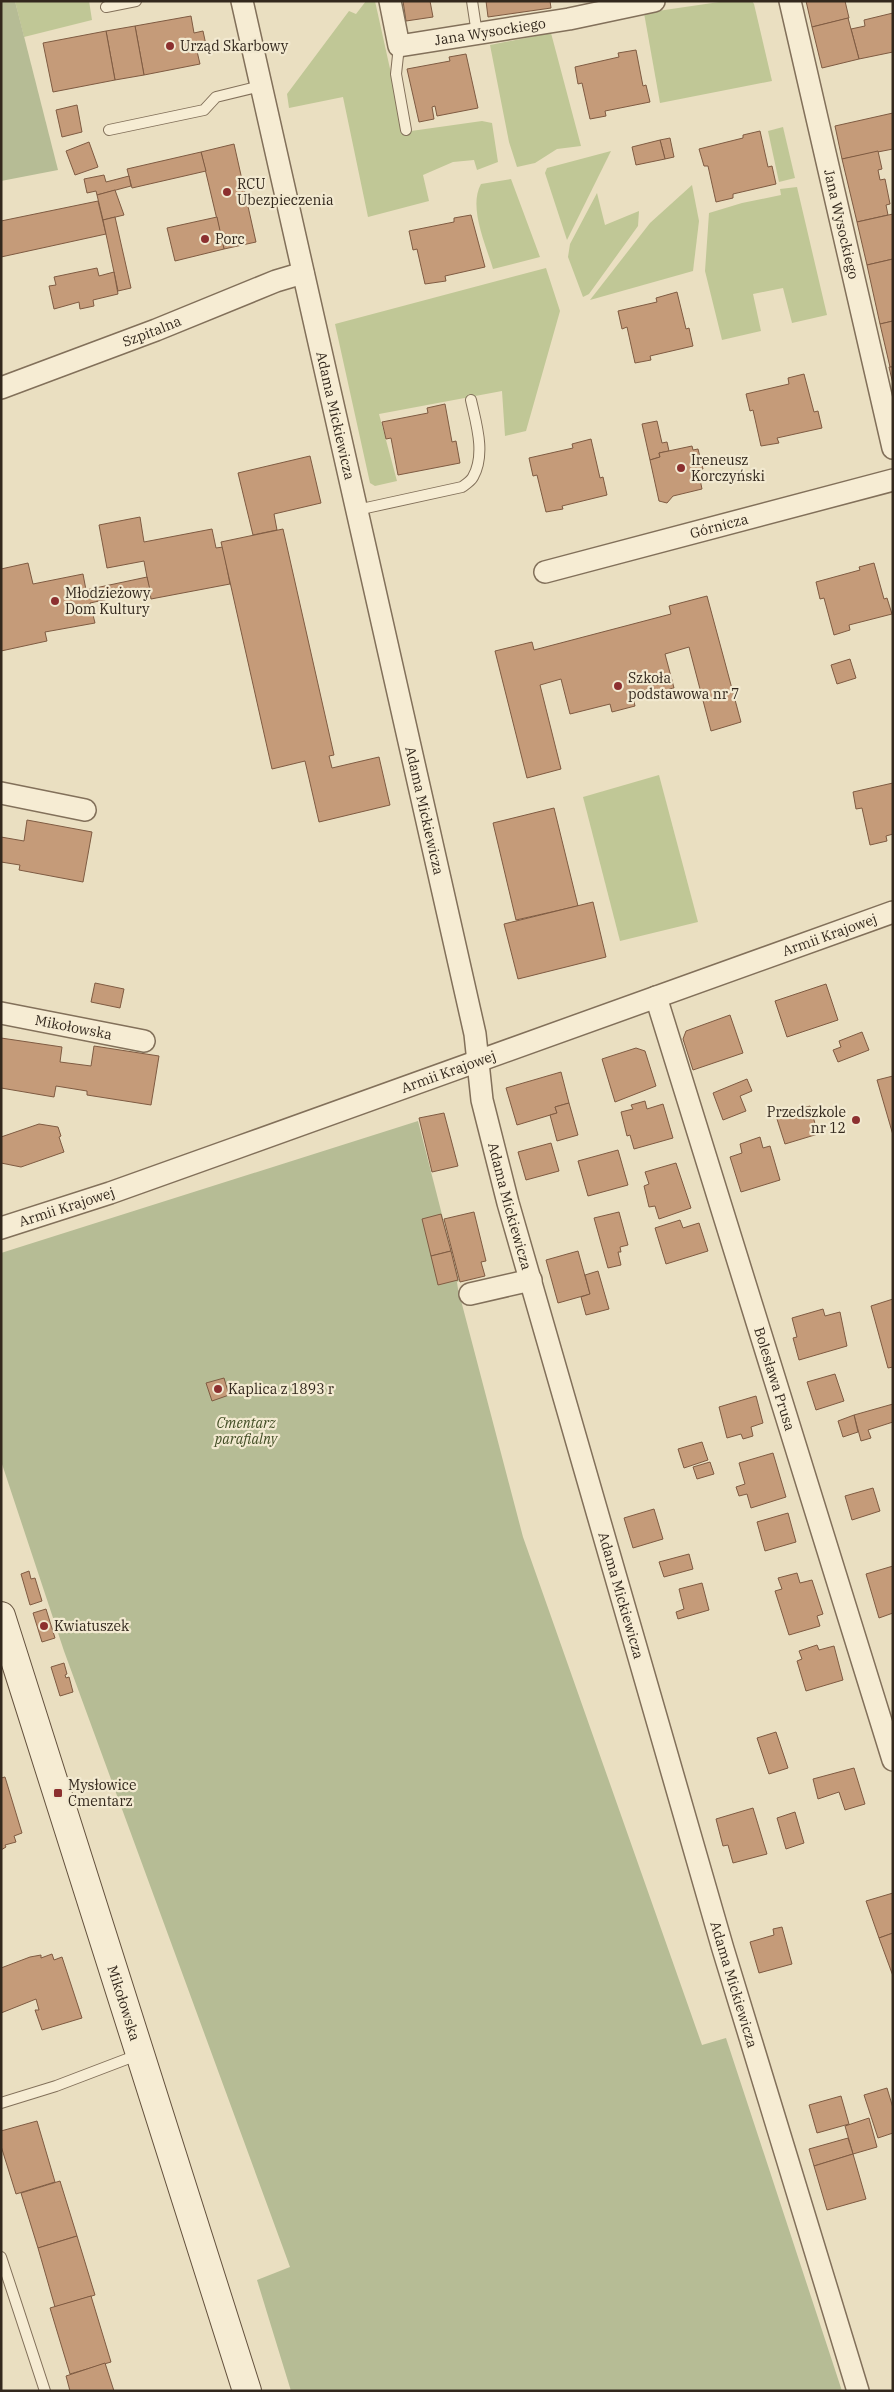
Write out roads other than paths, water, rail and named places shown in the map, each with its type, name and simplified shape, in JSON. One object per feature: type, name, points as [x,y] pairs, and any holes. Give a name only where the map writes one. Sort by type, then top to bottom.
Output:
[{"type":"street","name":"Adama Mickiewicza","points":[[242,1],[476,1034],[482,1100],[531,1280],[725,1959],[858,2391]]},
{"type":"street","points":[[390,1],[399,46]]},
{"type":"street","name":"Jana Wysockiego","points":[[399,46],[569,19],[631,4],[654,1]]},
{"type":"street","name":"Jana Wysockiego","points":[[790,1],[893,448]]},
{"type":"street","name":"Szpitalna","points":[[1,388],[156,330],[276,281],[303,273]]},
{"type":"street","name":"Górnicza","points":[[546,572],[893,480]]},
{"type":"street","points":[[1,793],[86,810]]},
{"type":"street","name":"Armii Krajowej","points":[[1,1228],[110,1193],[893,912]]},
{"type":"street","name":"Bolesława Prusa","points":[[656,997],[893,1760]]},
{"type":"street","name":"Mikołowska","points":[[1,1012],[144,1041]]},
{"type":"street","points":[[470,1294],[531,1280]]},
{"type":"street","name":"Mikołowska","points":[[1,1616],[6,1647],[141,2053],[247,2391]]},
{"type":"lane","points":[[106,7],[136,1]]},
{"type":"lane","points":[[472,1],[477,34]]},
{"type":"lane","points":[[399,46],[396,74],[406,130]]},
{"type":"lane","points":[[109,130],[204,110],[216,97],[261,86]]},
{"type":"lane","points":[[356,510],[462,487],[473,478],[478,462],[479,436],[471,400]]},
{"type":"lane","points":[[1,2103],[56,2086],[141,2053]]},
{"type":"lane","points":[[1,2257],[46,2391]]},
{"type":"place","name":"Urząd Skarbowy","points":[[170,46]]},
{"type":"place","name":"RCU Ubezpieczenia","points":[[227,192]]},
{"type":"place","name":"Porc","points":[[205,239]]},
{"type":"place","name":"Ireneusz Korczyński","points":[[681,468]]},
{"type":"place","name":"Młodzieżowy Dom Kultury","points":[[55,601]]},
{"type":"place","name":"Szkoła podstawowa nr 7","points":[[618,686]]},
{"type":"place","name":"Przedszkole nr 12","points":[[856,1120]]},
{"type":"place","name":"Kaplica z 1893 r","points":[[218,1389]]},
{"type":"place","name":"Kwiatuszek","points":[[44,1626]]},
{"type":"place","name":"Mysłowice Cmentarz","points":[[58,1793]]},
{"type":"park label","name":"Cmentarz parafialny","points":[[246,1432]]}]
